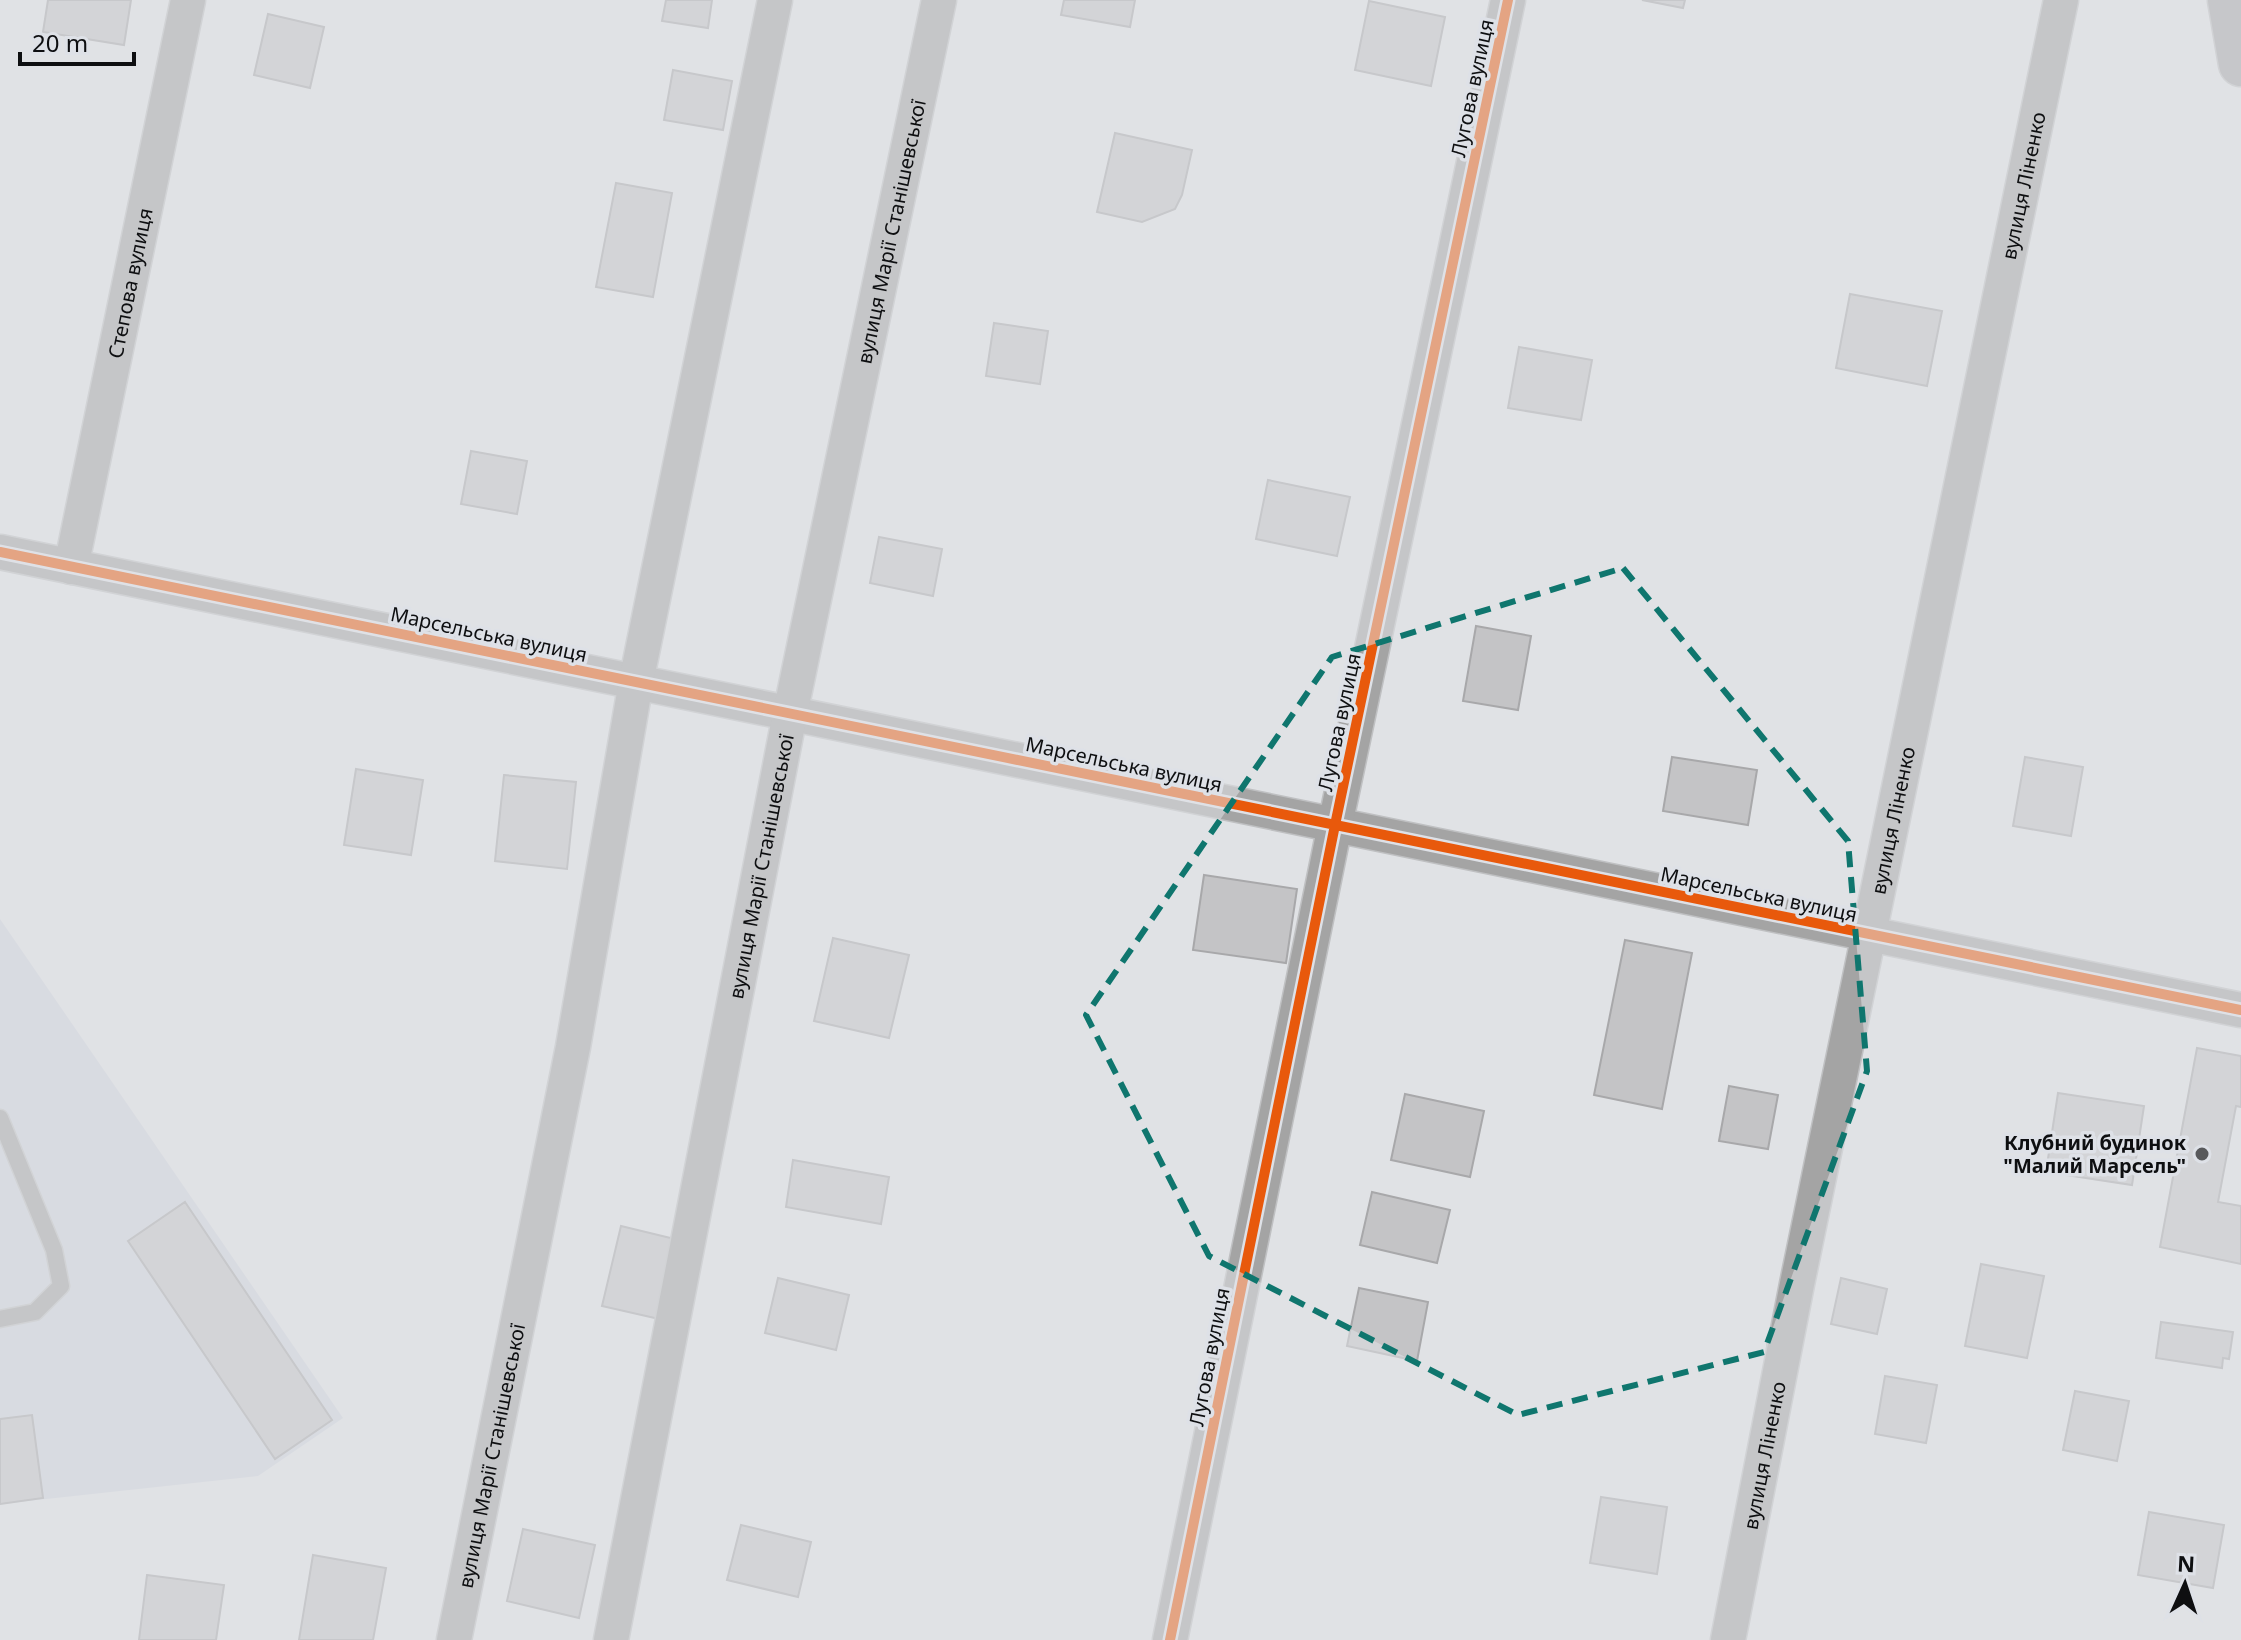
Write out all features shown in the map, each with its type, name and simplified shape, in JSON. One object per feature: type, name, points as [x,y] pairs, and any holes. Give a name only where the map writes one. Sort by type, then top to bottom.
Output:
[{"type":"main road","points":[[2230,0],[2241,64]]},
{"type":"street","name":"Степова вулиця","points":[[71,567],[188,0]]},
{"type":"street","name":"вулиця Марії Станішевської","points":[[454,1640],[573,1047],[636,682],[775,0]]},
{"type":"street","name":"вулиця Марії Станішевської","points":[[611,1640],[790,714],[939,0]]},
{"type":"street","name":"Лугова вулиця","points":[[1170,1640],[1335,825],[1508,0]]},
{"type":"street","name":"вулиця Ліненко","points":[[1728,1640],[1797,1284],[2061,0]]},
{"type":"street","name":"Марсельська вулиця","points":[[0,552],[2241,1010]]},
{"type":"lane","points":[[0,1118],[54,1250],[61,1286],[35,1312],[0,1319]]},
{"type":"highlighted area","points":[[1623,568],[1848,841],[1867,1071],[1764,1352],[1518,1415],[1209,1256],[1086,1015],[1332,657]]},
{"type":"shaded area","points":[[0,919],[343,1418],[258,1476],[0,1504]]},
{"type":"building","points":[[48,0],[131,0],[124,45],[43,32]]},
{"type":"building","points":[[666,0],[712,0],[708,28],[662,21]]},
{"type":"building","points":[[1064,0],[1135,0],[1130,27],[1061,15]]},
{"type":"building","points":[[1642,0],[1685,0],[1683,8]]},
{"type":"building","points":[[1369,1],[1445,17],[1431,86],[1355,70]]},
{"type":"building","points":[[268,14],[324,27],[310,88],[254,75]]},
{"type":"building","points":[[673,70],[732,81],[723,130],[664,120]]},
{"type":"building","points":[[1115,133],[1192,150],[1182,195],[1175,209],[1142,222],[1097,212]]},
{"type":"building","points":[[616,183],[672,193],[653,297],[596,287]]},
{"type":"building","points":[[1850,294],[1942,311],[1927,386],[1836,368]]},
{"type":"building","points":[[994,323],[1048,331],[1040,384],[986,376]]},
{"type":"building","points":[[1519,347],[1592,360],[1581,420],[1508,408]]},
{"type":"building","points":[[471,451],[527,461],[517,514],[461,504]]},
{"type":"building","points":[[1268,480],[1350,497],[1337,556],[1256,539]]},
{"type":"building","points":[[879,537],[942,549],[933,596],[870,583]]},
{"type":"building","points":[[1476,626],[1531,636],[1518,710],[1463,701]]},
{"type":"building","points":[[1672,757],[1757,770],[1748,825],[1663,811]]},
{"type":"building","points":[[2025,757],[2083,767],[2071,836],[2013,826]]},
{"type":"building","points":[[356,769],[423,780],[411,855],[344,845]]},
{"type":"building","points":[[504,775],[576,782],[567,869],[495,861]]},
{"type":"building","points":[[1204,875],[1297,889],[1286,963],[1193,950]]},
{"type":"building","points":[[833,938],[909,955],[889,1038],[814,1021]]},
{"type":"building","points":[[1625,940],[1692,953],[1662,1109],[1594,1095]]},
{"type":"building","name":"Клубний будинок \"Малий Марсель\"","points":[[2197,1048],[2241,1056],[2241,1107],[2236,1106],[2218,1202],[2241,1206],[2241,1264],[2160,1247]]},
{"type":"building","points":[[1729,1086],[1778,1095],[1768,1149],[1719,1141]]},
{"type":"building","points":[[2058,1093],[2144,1106],[2132,1185],[2046,1172]]},
{"type":"building","points":[[1405,1094],[1484,1111],[1470,1177],[1391,1160]]},
{"type":"building","points":[[793,1160],[889,1177],[881,1224],[786,1207]]},
{"type":"building","points":[[1372,1192],[1450,1210],[1437,1263],[1360,1245]]},
{"type":"building","points":[[185,1202],[332,1420],[275,1459],[128,1241]]},
{"type":"building","points":[[621,1226],[687,1242],[668,1321],[602,1306]]},
{"type":"building","points":[[1981,1264],[2044,1276],[2027,1358],[1965,1346]]},
{"type":"building","points":[[778,1278],[849,1295],[836,1350],[765,1333]]},
{"type":"building","points":[[1841,1278],[1887,1289],[1877,1334],[1831,1324]]},
{"type":"building","points":[[1359,1288],[1428,1302],[1417,1361],[1347,1346]]},
{"type":"building","points":[[2161,1322],[2233,1332],[2229,1359],[2223,1358],[2222,1368],[2156,1358]]},
{"type":"building","points":[[1885,1376],[1937,1385],[1926,1443],[1875,1434]]},
{"type":"building","points":[[2075,1391],[2129,1401],[2117,1461],[2063,1450]]},
{"type":"building","points":[[32,1415],[43,1498],[0,1504],[0,1419]]},
{"type":"building","points":[[1601,1497],[1667,1507],[1657,1574],[1590,1563]]},
{"type":"building","points":[[2149,1512],[2224,1525],[2213,1588],[2138,1575]]},
{"type":"building","points":[[741,1525],[811,1542],[798,1597],[727,1580]]},
{"type":"building","points":[[523,1529],[595,1545],[579,1618],[507,1601]]},
{"type":"building","points":[[313,1555],[386,1568],[373,1640],[299,1640]]},
{"type":"building","points":[[147,1575],[224,1585],[216,1640],[139,1640]]},
{"type":"cycle path","points":[[1170,1640],[1335,825],[1508,0]]},
{"type":"cycle path","points":[[0,552],[2241,1010]]},
{"type":"place","name":"Клубний будинок \"Малий Марсель\"","points":[[2202,1154]]}]
